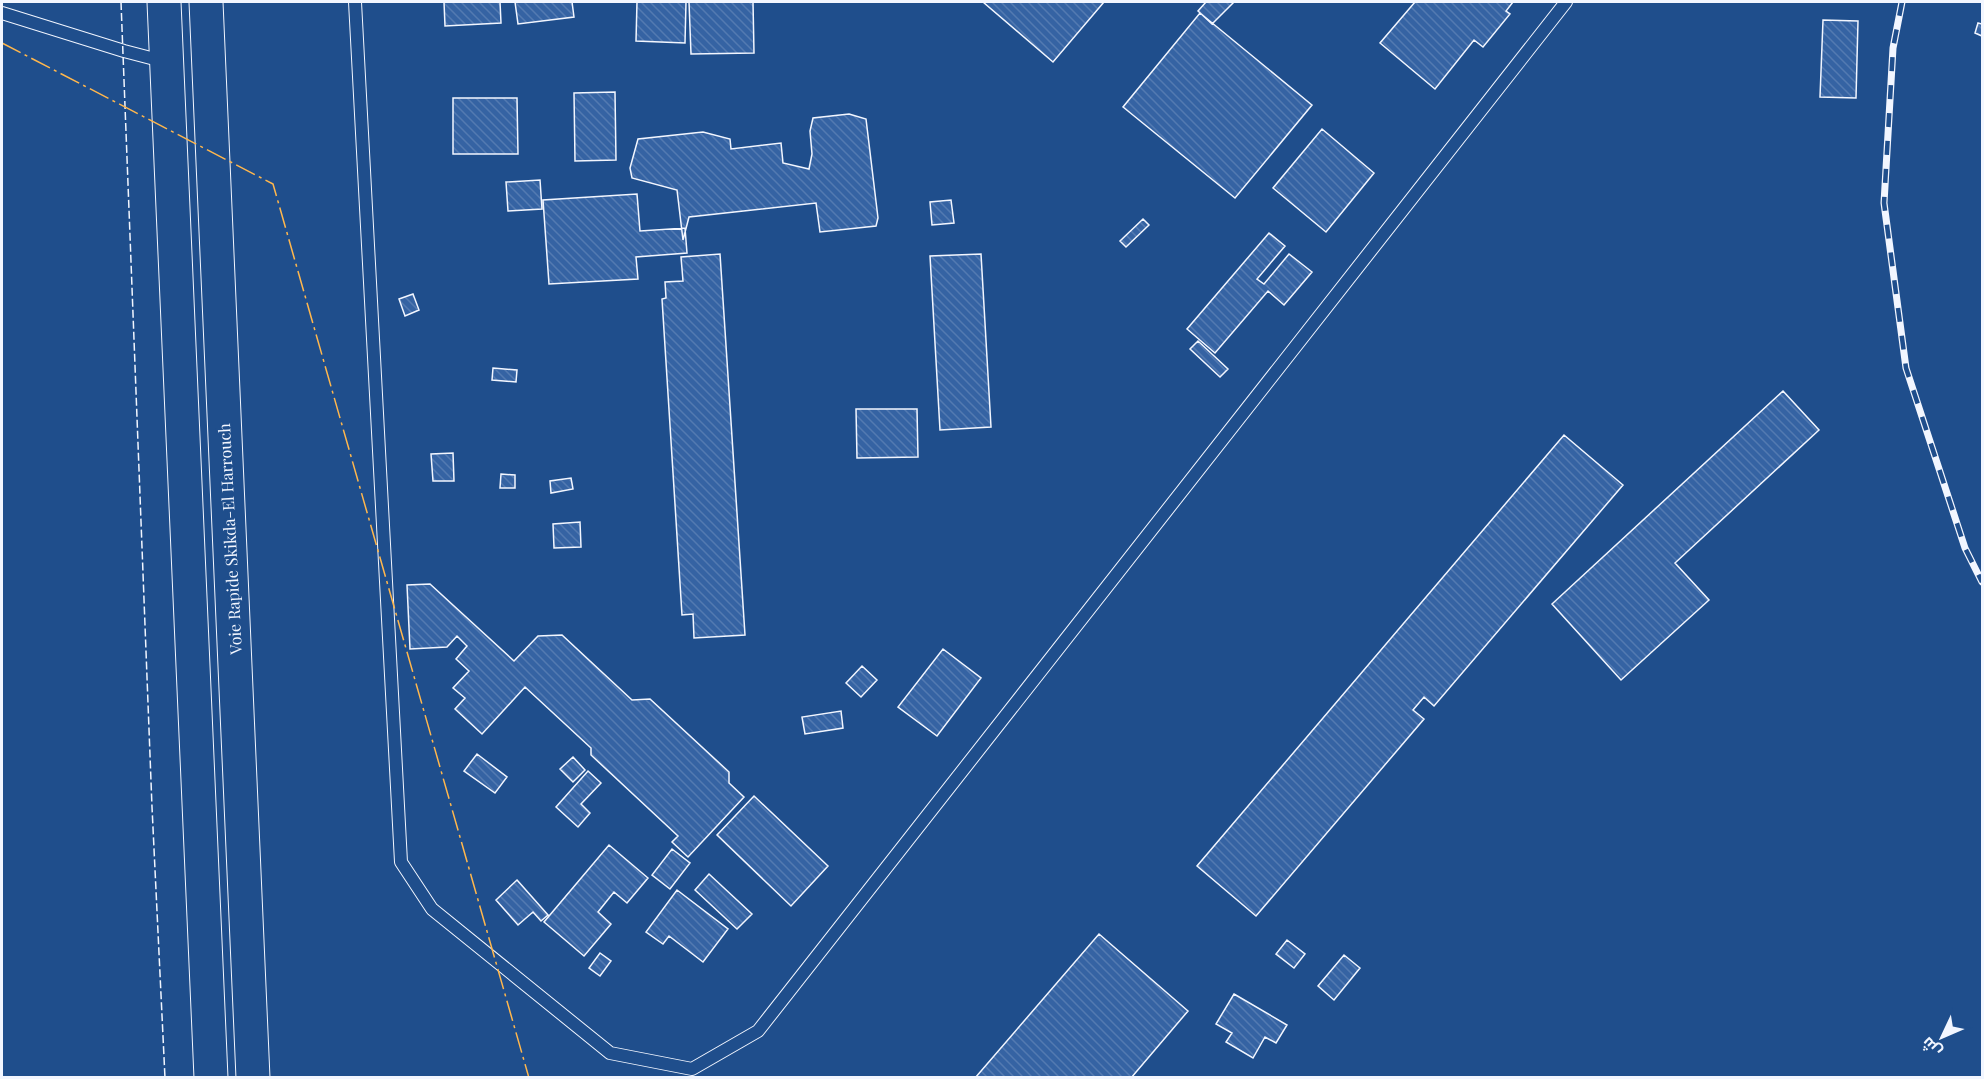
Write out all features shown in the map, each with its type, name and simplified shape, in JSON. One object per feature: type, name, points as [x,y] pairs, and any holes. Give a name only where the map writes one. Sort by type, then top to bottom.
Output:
[{"type":"highway","points":[[164,2],[211,1077]]},
{"type":"highway","name":"Voie Rapide Skikda-El Harrouch","points":[[206,2],[253,1077]]},
{"type":"lane","points":[[355,2],[401,862],[432,909],[610,1053],[692,1069],[758,1031],[1566,2]]},
{"type":"lane","points":[[2,13],[167,62]]},
{"type":"building","points":[[444,2],[500,2],[501,23],[445,26]]},
{"type":"building","points":[[515,2],[572,2],[574,17],[518,24]]},
{"type":"building","points":[[637,2],[686,2],[685,43],[636,41]]},
{"type":"building","points":[[689,2],[753,2],[754,53],[691,54]]},
{"type":"building","points":[[983,2],[1104,2],[1053,62]]},
{"type":"building","points":[[1206,2],[1234,2],[1212,24],[1198,11]]},
{"type":"building","points":[[1415,2],[1513,2],[1506,11],[1510,14],[1483,47],[1474,40],[1435,89],[1380,43]]},
{"type":"building","points":[[1200,13],[1312,105],[1235,198],[1123,107]]},
{"type":"building","points":[[1823,20],[1858,21],[1856,98],[1820,97]]},
{"type":"building","points":[[1978,23],[1982,24],[1982,36],[1975,33]]},
{"type":"building","points":[[615,92],[616,160],[575,161],[574,93]]},
{"type":"building","points":[[453,98],[517,98],[518,154],[453,154]]},
{"type":"building","points":[[849,114],[866,119],[878,218],[876,226],[820,232],[816,203],[689,217],[683,240],[677,190],[632,178],[630,168],[638,139],[703,132],[730,139],[731,149],[781,143],[783,163],[809,169],[812,154],[810,131],[813,118]]},
{"type":"building","points":[[1322,129],[1374,173],[1326,232],[1273,188]]},
{"type":"building","points":[[540,180],[542,209],[508,211],[506,182]]},
{"type":"building","points":[[637,194],[640,231],[685,228],[687,253],[636,257],[638,279],[549,284],[543,200]]},
{"type":"building","points":[[951,200],[954,223],[932,225],[930,202]]},
{"type":"building","points":[[1143,219],[1149,225],[1126,247],[1120,241]]},
{"type":"building","points":[[1269,233],[1285,246],[1257,279],[1264,284],[1289,254],[1312,272],[1284,305],[1268,291],[1215,353],[1187,329]]},
{"type":"building","points":[[720,254],[745,635],[694,638],[693,614],[682,615],[662,299],[666,298],[665,282],[683,281],[681,257]]},
{"type":"building","points":[[981,254],[991,427],[940,430],[930,256]]},
{"type":"building","points":[[413,294],[419,310],[405,316],[399,299]]},
{"type":"building","points":[[1198,341],[1228,369],[1220,377],[1190,349]]},
{"type":"building","points":[[493,368],[517,370],[516,382],[492,380]]},
{"type":"building","points":[[1783,391],[1819,430],[1675,563],[1709,600],[1621,680],[1552,604]]},
{"type":"building","points":[[856,409],[917,409],[918,457],[857,458]]},
{"type":"building","points":[[1564,435],[1623,485],[1434,706],[1424,697],[1413,710],[1424,719],[1256,916],[1197,866]]},
{"type":"building","points":[[453,453],[454,481],[433,481],[431,454]]},
{"type":"building","points":[[501,474],[515,475],[515,488],[500,488]]},
{"type":"building","points":[[571,478],[573,489],[551,493],[550,481]]},
{"type":"building","points":[[580,522],[581,547],[554,548],[553,524]]},
{"type":"building","points":[[430,584],[514,661],[538,636],[562,635],[632,700],[650,699],[729,772],[729,783],[744,797],[688,857],[672,842],[678,836],[591,755],[591,748],[525,687],[482,734],[455,709],[465,698],[453,688],[469,671],[456,659],[467,646],[457,636],[447,647],[410,649],[407,585]]},
{"type":"building","points":[[943,649],[981,678],[937,736],[898,707]]},
{"type":"building","points":[[862,666],[877,680],[861,697],[846,683]]},
{"type":"building","points":[[841,711],[843,728],[805,734],[802,717]]},
{"type":"building","points":[[477,754],[507,777],[495,793],[464,771]]},
{"type":"building","points":[[573,757],[585,770],[573,782],[560,769]]},
{"type":"building","points":[[588,771],[601,783],[581,804],[590,813],[578,827],[556,807]]},
{"type":"building","points":[[754,796],[828,866],[791,906],[717,835]]},
{"type":"building","points":[[609,845],[648,878],[627,903],[614,892],[598,912],[611,924],[584,956],[544,922]]},
{"type":"building","points":[[672,849],[690,863],[670,889],[652,875]]},
{"type":"building","points":[[709,874],[752,914],[737,929],[695,890]]},
{"type":"building","points":[[517,880],[548,915],[541,921],[533,912],[518,925],[496,900]]},
{"type":"building","points":[[677,890],[728,929],[703,962],[669,936],[663,944],[646,932]]},
{"type":"building","points":[[1099,934],[1188,1011],[1131,1078],[975,1078]]},
{"type":"building","points":[[1287,940],[1305,954],[1294,968],[1276,954]]},
{"type":"building","points":[[600,953],[611,961],[600,976],[589,968]]},
{"type":"building","points":[[1344,955],[1360,968],[1334,1000],[1318,986]]},
{"type":"building","points":[[1234,994],[1287,1025],[1276,1043],[1265,1037],[1253,1058],[1226,1042],[1232,1033],[1216,1024]]},
{"type":"railway","points":[[1902,2],[1893,48],[1884,203],[1906,368],[1965,548],[1982,582]]},
{"type":"fence","points":[[121,2],[152,807],[165,1078]]},
{"type":"power","points":[[2,43],[273,184],[529,1078]]}]
